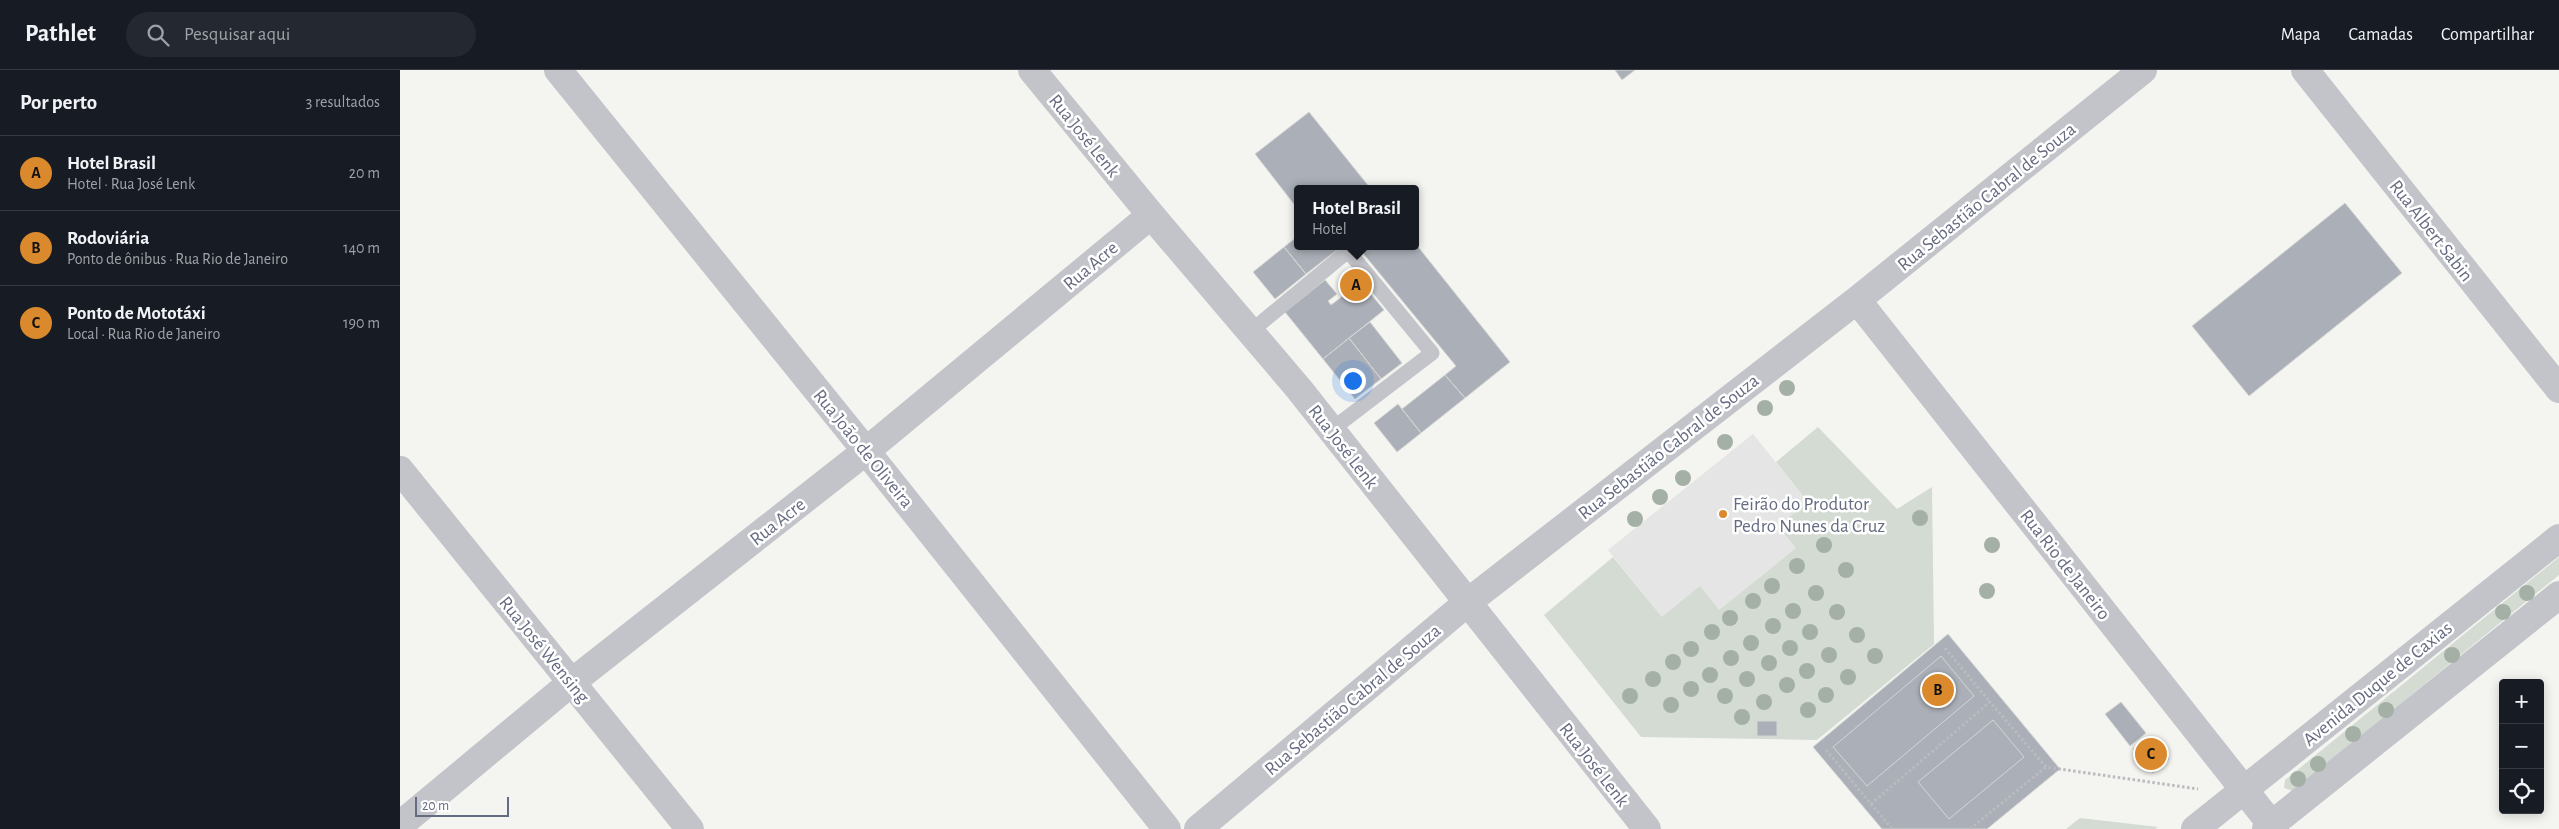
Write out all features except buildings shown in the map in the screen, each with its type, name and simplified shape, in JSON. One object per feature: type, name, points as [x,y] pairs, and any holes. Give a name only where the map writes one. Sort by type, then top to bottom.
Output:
[{"type":"street","name":"Rua João de Oliveira","points":[[558,70],[866,451],[1167,829]]},
{"type":"street","name":"Rua José Lenk","points":[[1032,70],[1331,430],[1647,829]]},
{"type":"street","name":"Rua Sebastião Cabral de Souza","points":[[1198,829],[1468,602],[1857,300],[2143,70]]},
{"type":"street","name":"Rua Albert Sabin","points":[[2305,70],[2559,389]]},
{"type":"street","name":"Rua Acre","points":[[400,825],[572,682],[866,451],[1151,215]]},
{"type":"street","name":"Rua Rio de Janeiro","points":[[1857,300],[2245,789],[2271,828]]},
{"type":"street","name":"Rua José Wensing","points":[[400,470],[690,829]]},
{"type":"street","name":"Avenida Duque de Caxias","points":[[2195,829],[2559,538]]},
{"type":"street","points":[[2271,828],[2559,595]]},
{"type":"lane","points":[[1250,332],[1348,250],[1432,353],[1331,430]]},
{"type":"path","points":[[1945,648],[2046,767],[2204,789]]},
{"type":"path","points":[[1871,804],[1990,702]]},
{"type":"path","points":[[1826,750],[1892,829]]},
{"type":"path","points":[[1970,829],[2046,767]]},
{"type":"shaded area","points":[[1818,427],[1897,509],[1932,487],[1934,644],[1817,740],[1641,737],[1544,615],[1613,557],[1662,617],[1700,586],[1719,610],[1796,548],[1778,526],[1808,502],[1776,462]]},
{"type":"shaded area","name":"Feirão do Produtor Pedro Nunes da Cruz","points":[[1753,434],[1808,502],[1796,548],[1719,610],[1662,617],[1608,550]]},
{"type":"shaded area","points":[[2559,557],[2559,575],[2293,791],[2284,788],[2285,780]]},
{"type":"shaded area","points":[[2080,818],[2158,827],[2155,829],[2066,829]]},
{"type":"place","name":"Hotel Brasil","points":[[1356,285]]},
{"type":"place","name":"Feirão do Produtor Pedro Nunes da Cruz","points":[[1723,514]]},
{"type":"place","name":"Rodoviária","points":[[1938,690]]},
{"type":"place","name":"Ponto de Mototáxi","points":[[2151,754]]}]
